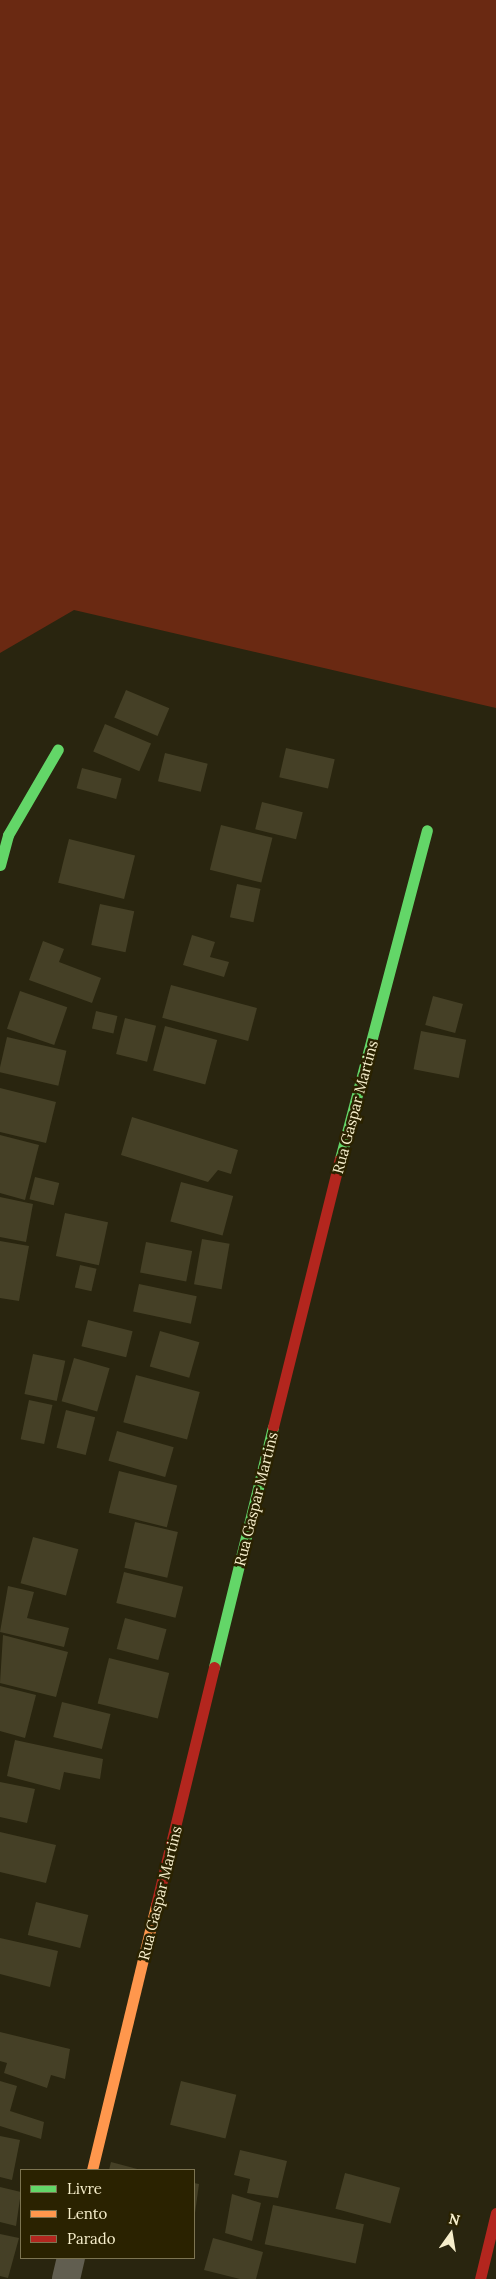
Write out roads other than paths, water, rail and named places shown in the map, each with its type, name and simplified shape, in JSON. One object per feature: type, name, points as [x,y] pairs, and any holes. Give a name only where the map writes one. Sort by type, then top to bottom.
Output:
[{"type":"street","points":[[0,865],[8,835],[58,749]]},
{"type":"street","name":"Rua Gaspar Martins","points":[[92,2169],[308,1283],[427,830]]},
{"type":"street","points":[[480,2279],[496,2213]]},
{"type":"street","points":[[66,2279],[71,2259]]}]
